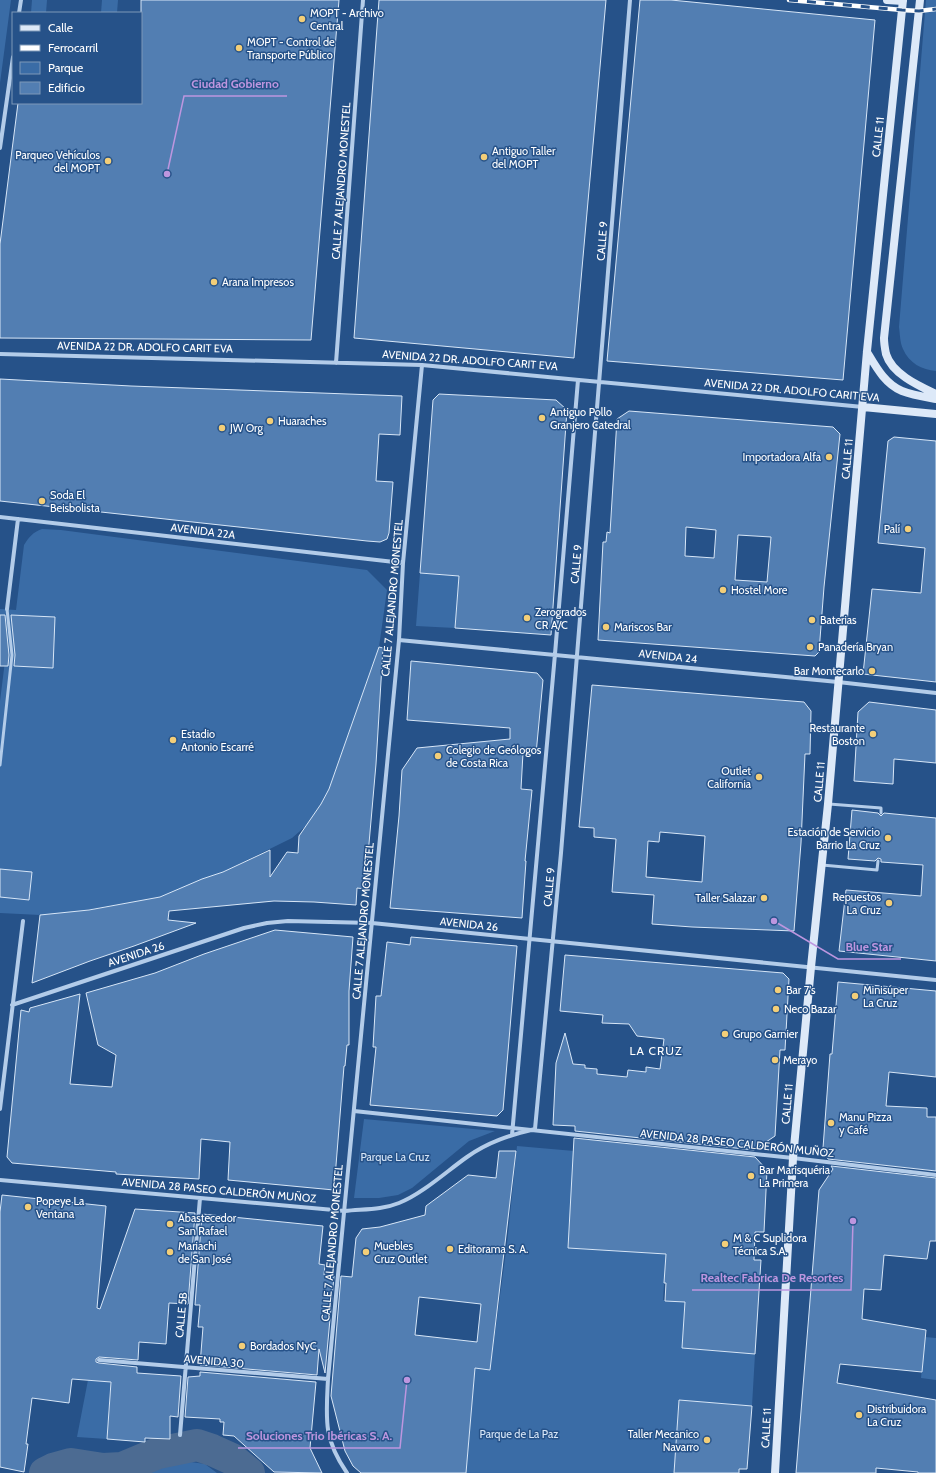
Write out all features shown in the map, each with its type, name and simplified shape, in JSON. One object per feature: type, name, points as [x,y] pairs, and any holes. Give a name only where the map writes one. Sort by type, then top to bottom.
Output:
[{"type":"main road","points":[[887,0],[903,1]]},
{"type":"main road","name":"CALLE 11","points":[[775,1472],[793,1158],[828,804],[867,351],[903,1]]},
{"type":"main road","points":[[920,2],[884,338],[886,355],[896,370],[912,382],[936,394]]},
{"type":"main road","points":[[867,351],[877,369],[888,382],[902,391],[936,399]]},
{"type":"main road","name":"AVENIDA 22 DR. ADOLFO CARIT EVA","points":[[863,407],[936,414]]},
{"type":"street","points":[[19,12],[21,0]]},
{"type":"street","name":"CALLE 7 ALEJANDRO MONESTEL","points":[[336,363],[363,0]]},
{"type":"street","name":"CALLE 9","points":[[535,1129],[578,656],[630,0]]},
{"type":"street","points":[[0,148],[12,64]]},
{"type":"street","name":"AVENIDA 22 DR. ADOLFO CARIT EVA","points":[[0,354],[422,365],[863,407]]},
{"type":"street","name":"CALLE 7 ALEJANDRO MONESTEL","points":[[347,1473],[337,1459],[329,1438],[326,1419],[328,1379],[399,640],[403,563],[422,365]]},
{"type":"street","name":"CALLE 9","points":[[512,1135],[578,380]]},
{"type":"street","name":"AVENIDA 22A","points":[[0,517],[403,563]]},
{"type":"street","points":[[7,609],[18,519]]},
{"type":"street","name":"AVENIDA 24","points":[[399,640],[578,656],[936,693]]},
{"type":"street","points":[[0,1109],[23,921]]},
{"type":"street","name":"AVENIDA 26","points":[[12,1005],[244,928],[267,923],[288,921],[372,923],[936,980]]},
{"type":"street","name":"AVENIDA 28 PASEO CALDERÓN MUÑOZ","points":[[354,1111],[535,1129],[936,1175]]},
{"type":"street","name":"AVENIDA 28 PASEO CALDERÓN MUÑOZ","points":[[0,1180],[345,1211],[382,1208],[399,1204],[412,1198],[469,1155],[498,1139],[535,1129]]},
{"type":"street","name":"CALLE 5B","points":[[180,1435],[200,1198]]},
{"type":"street","name":"AVENIDA 30","points":[[99,1360],[328,1379]]},
{"type":"lane","points":[[0,765],[12,655],[7,609]]},
{"type":"lane","points":[[828,804],[881,808],[881,813]]},
{"type":"lane","points":[[822,865],[877,870],[878,862]]},
{"type":"green space","points":[[0,0],[11,0],[0,83]]},
{"type":"green space","points":[[32,0],[47,0],[46,12],[31,12]]},
{"type":"green space","points":[[102,0],[118,0],[117,12],[101,12]]},
{"type":"green space","points":[[926,0],[936,0],[936,371],[926,369],[912,362],[902,347],[899,327]]},
{"type":"green space","name":"Estadio Antonio Escarré","points":[[42,529],[61,530],[367,570],[387,590],[379,647],[329,789],[307,825],[292,838],[223,872],[160,897],[70,913],[40,915],[0,913],[0,701],[6,653],[0,623],[0,609],[16,610],[24,545],[32,535]]},
{"type":"green space","points":[[420,573],[459,576],[455,628],[416,626]]},
{"type":"green space","name":"Parque La Cruz","points":[[364,1119],[495,1131],[469,1141],[412,1188],[398,1195],[379,1198],[354,1198]]},
{"type":"green space","name":"Parque de La Paz","points":[[517,1146],[574,1151],[568,1248],[666,1254],[663,1300],[685,1302],[682,1348],[755,1354],[752,1406],[679,1400],[674,1473],[466,1473],[475,1368],[490,1370],[507,1244]]},
{"type":"green space","points":[[925,1337],[936,1338],[936,1380],[921,1378]]},
{"type":"green space","points":[[111,1372],[107,1439],[77,1437],[88,1380]]},
{"type":"green space","points":[[177,1460],[205,1464],[217,1473],[135,1473],[151,1471]]},
{"type":"building","points":[[141,0],[339,0],[311,340],[0,338],[0,244],[18,104],[142,104]]},
{"type":"building","name":"Antiguo Taller del MOPT","points":[[379,0],[606,0],[574,358],[354,338]]},
{"type":"building","points":[[640,0],[671,0],[875,20],[843,380],[607,361]]},
{"type":"building","points":[[0,379],[131,386],[402,396],[400,435],[379,434],[376,481],[393,482],[389,533],[387,539],[380,542],[367,541],[0,501]]},
{"type":"building","points":[[439,394],[556,400],[567,410],[551,635],[455,628],[459,576],[420,573],[433,400]]},
{"type":"building","points":[[629,411],[833,427],[840,434],[824,587],[819,652],[815,656],[598,640],[603,542],[606,542],[607,532],[610,533],[617,419]],"holes":[[[686,527],[716,530],[714,558],[685,556]],[[738,535],[771,537],[767,582],[735,580]]]},
{"type":"building","points":[[894,437],[936,441],[936,682],[863,674],[872,589],[921,593],[925,548],[878,543],[888,441]]},
{"type":"building","points":[[0,615],[5,615],[9,655],[8,666],[0,666]]},
{"type":"building","points":[[11,615],[55,617],[53,668],[14,666],[15,655]]},
{"type":"building","points":[[379,647],[383,648],[376,764],[365,889],[357,888],[356,905],[274,901],[169,911],[168,920],[196,923],[32,983],[40,915],[89,910],[160,897],[202,879],[223,872],[270,850],[270,877],[287,852],[298,853],[299,836],[321,804],[329,789]]},
{"type":"building","points":[[411,661],[537,673],[543,680],[536,754],[523,753],[521,789],[532,790],[525,861],[522,918],[390,908],[402,770],[417,748],[510,739],[510,728],[407,720]]},
{"type":"building","points":[[592,685],[804,702],[811,711],[810,754],[805,754],[801,843],[794,931],[652,924],[654,895],[612,892],[616,839],[594,837],[594,828],[579,827]],"holes":[[[660,832],[705,836],[702,882],[646,877],[648,841],[659,842]]]},
{"type":"building","points":[[869,702],[936,710],[936,763],[894,759],[893,784],[854,781],[858,712]]},
{"type":"building","points":[[852,810],[878,813],[881,816],[884,813],[936,818],[936,961],[839,951],[846,890],[921,896],[923,865],[881,862],[881,859],[878,858],[875,861],[848,859]]},
{"type":"building","points":[[0,869],[32,872],[29,900],[0,897]]},
{"type":"building","points":[[275,930],[353,937],[349,991],[349,1045],[347,1045],[344,1066],[334,1190],[228,1180],[230,1142],[201,1139],[199,1179],[116,1174],[116,1172],[12,1163],[7,1157],[21,1010],[29,1012],[30,1008],[80,994],[70,1084],[112,1087],[116,1055],[98,1045],[86,993],[155,973],[204,954]]},
{"type":"building","points":[[411,937],[517,946],[503,1110],[497,1116],[370,1105],[376,1047],[373,1047],[376,996],[381,996],[387,942],[410,945]]},
{"type":"building","points":[[565,955],[783,973],[789,979],[785,1050],[780,1050],[775,1136],[754,1150],[575,1131],[575,1126],[553,1125],[556,1063],[565,1033],[573,1064],[585,1065],[585,1068],[597,1069],[597,1074],[627,1077],[628,1070],[646,1072],[646,1067],[660,1069],[664,1039],[637,1036],[629,1024],[602,1023],[603,1015],[560,1011]]},
{"type":"building","points":[[838,982],[936,991],[936,1077],[889,1072],[886,1106],[927,1108],[927,1117],[936,1117],[936,1171],[828,1159],[823,1148],[830,1054],[832,1054]]},
{"type":"building","points":[[574,1138],[755,1157],[767,1170],[764,1232],[755,1232],[754,1260],[761,1260],[755,1354],[682,1348],[685,1302],[665,1301],[666,1283],[664,1283],[666,1254],[568,1248]]},
{"type":"building","points":[[499,1151],[516,1151],[490,1370],[475,1368],[466,1473],[361,1473],[353,1466],[345,1451],[331,1396],[341,1276],[352,1277],[356,1238],[362,1229],[380,1227],[425,1215],[426,1206],[468,1175],[496,1178]],"holes":[[[419,1297],[481,1304],[477,1342],[415,1335]]]},
{"type":"building","points":[[831,1166],[936,1178],[936,1241],[930,1241],[927,1259],[884,1255],[881,1290],[864,1289],[862,1319],[926,1330],[922,1372],[840,1364],[837,1383],[936,1400],[936,1473],[918,1473],[876,1468],[876,1473],[796,1473],[819,1190],[833,1169]]},
{"type":"building","points":[[2,1195],[106,1206],[97,1308],[100,1309],[135,1209],[195,1213],[188,1304],[169,1303],[166,1344],[139,1342],[138,1360],[99,1357],[96,1359],[96,1362],[99,1363],[137,1367],[137,1373],[181,1376],[178,1417],[170,1416],[170,1439],[145,1438],[145,1442],[107,1439],[111,1382],[72,1379],[69,1403],[32,1398],[24,1472],[0,1467],[0,1212]]},
{"type":"building","points":[[202,1214],[323,1226],[319,1264],[325,1265],[324,1275],[334,1276],[325,1373],[319,1349],[317,1375],[200,1365],[203,1327],[198,1327],[200,1305],[195,1305]]},
{"type":"building","points":[[200,1372],[316,1382],[310,1448],[322,1473],[274,1472],[234,1436],[223,1435],[224,1422],[220,1422],[220,1419],[185,1417],[188,1377],[200,1376]]},
{"type":"building","points":[[679,1400],[752,1406],[747,1469],[739,1469],[739,1473],[674,1473]]},
{"type":"waterway","points":[[45,1473],[71,1464],[103,1469],[122,1468],[158,1453],[197,1445],[232,1459],[249,1473]]},
{"type":"railway","points":[[789,0],[902,10],[919,11],[936,9]]},
{"type":"place","name":"MOPT - Archivo Central","points":[[302,19]]},
{"type":"place","name":"MOPT - Control de Transporte Público","points":[[239,48]]},
{"type":"place","name":"Antiguo Taller del MOPT","points":[[484,157]]},
{"type":"place","name":"Parqueo Vehículos del MOPT","points":[[108,161]]},
{"type":"place","name":"Ciudad Gobierno","points":[[167,174]]},
{"type":"place","name":"Arana Impresos","points":[[214,282]]},
{"type":"place","name":"Antiguo Pollo Granjero Catedral","points":[[542,418]]},
{"type":"place","name":"Huaraches","points":[[270,421]]},
{"type":"place","name":"JW Org","points":[[222,428]]},
{"type":"place","name":"Importadora Alfa","points":[[829,457]]},
{"type":"place","name":"Soda El Beisbolista","points":[[42,501]]},
{"type":"place","name":"Palí","points":[[908,529]]},
{"type":"place","name":"Hostel More","points":[[723,590]]},
{"type":"place","name":"Zerogrados CR A/C","points":[[527,618]]},
{"type":"place","name":"Baterias","points":[[812,620]]},
{"type":"place","name":"Mariscos Bar","points":[[606,627]]},
{"type":"place","name":"Panadería Bryan","points":[[810,647]]},
{"type":"place","name":"Bar Montecarlo","points":[[872,671]]},
{"type":"place","name":"Restaurante Boston","points":[[873,734]]},
{"type":"place","name":"Estadio Antonio Escarré","points":[[173,740]]},
{"type":"place","name":"Colegio de Geólogos de Costa Rica","points":[[438,756]]},
{"type":"place","name":"Outlet California","points":[[759,777]]},
{"type":"place","name":"Estación de Servicio Barrio La Cruz","points":[[888,838]]},
{"type":"place","name":"Taller Salazar","points":[[764,898]]},
{"type":"place","name":"Repuestos La Cruz","points":[[889,903]]},
{"type":"place","name":"Blue Star","points":[[774,921]]},
{"type":"place","name":"Bar 7's","points":[[778,990]]},
{"type":"place","name":"Minisúper La Cruz","points":[[855,996]]},
{"type":"place","name":"Neco Bazar","points":[[776,1009]]},
{"type":"place","name":"Grupo Garnier","points":[[725,1034]]},
{"type":"place","name":"Merayo","points":[[775,1060]]},
{"type":"place","name":"Manu Pizza y Café","points":[[831,1123]]},
{"type":"place","name":"Bar Marisquéria La Primera","points":[[751,1176]]},
{"type":"place","name":"Popeye La Ventana","points":[[28,1207]]},
{"type":"place","name":"Realtec Fabrica De Resortes","points":[[853,1221]]},
{"type":"place","name":"Abastecedor San Rafael","points":[[170,1224]]},
{"type":"place","name":"M & C Suplidora Técnica S.A.","points":[[725,1244]]},
{"type":"place","name":"Editorama S. A.","points":[[450,1249]]},
{"type":"place","name":"Mariachi de San José","points":[[170,1252]]},
{"type":"place","name":"Muebles Cruz Outlet","points":[[366,1252]]},
{"type":"place","name":"Bordados NyC","points":[[242,1346]]},
{"type":"place","name":"Soluciones Trio Ibéricas S. A.","points":[[407,1380]]},
{"type":"place","name":"Distribuidora La Cruz","points":[[859,1415]]},
{"type":"place","name":"Taller Mecanico Navarro","points":[[707,1440]]},
{"type":"district","name":"LA CRUZ","points":[[656,1050]]}]
